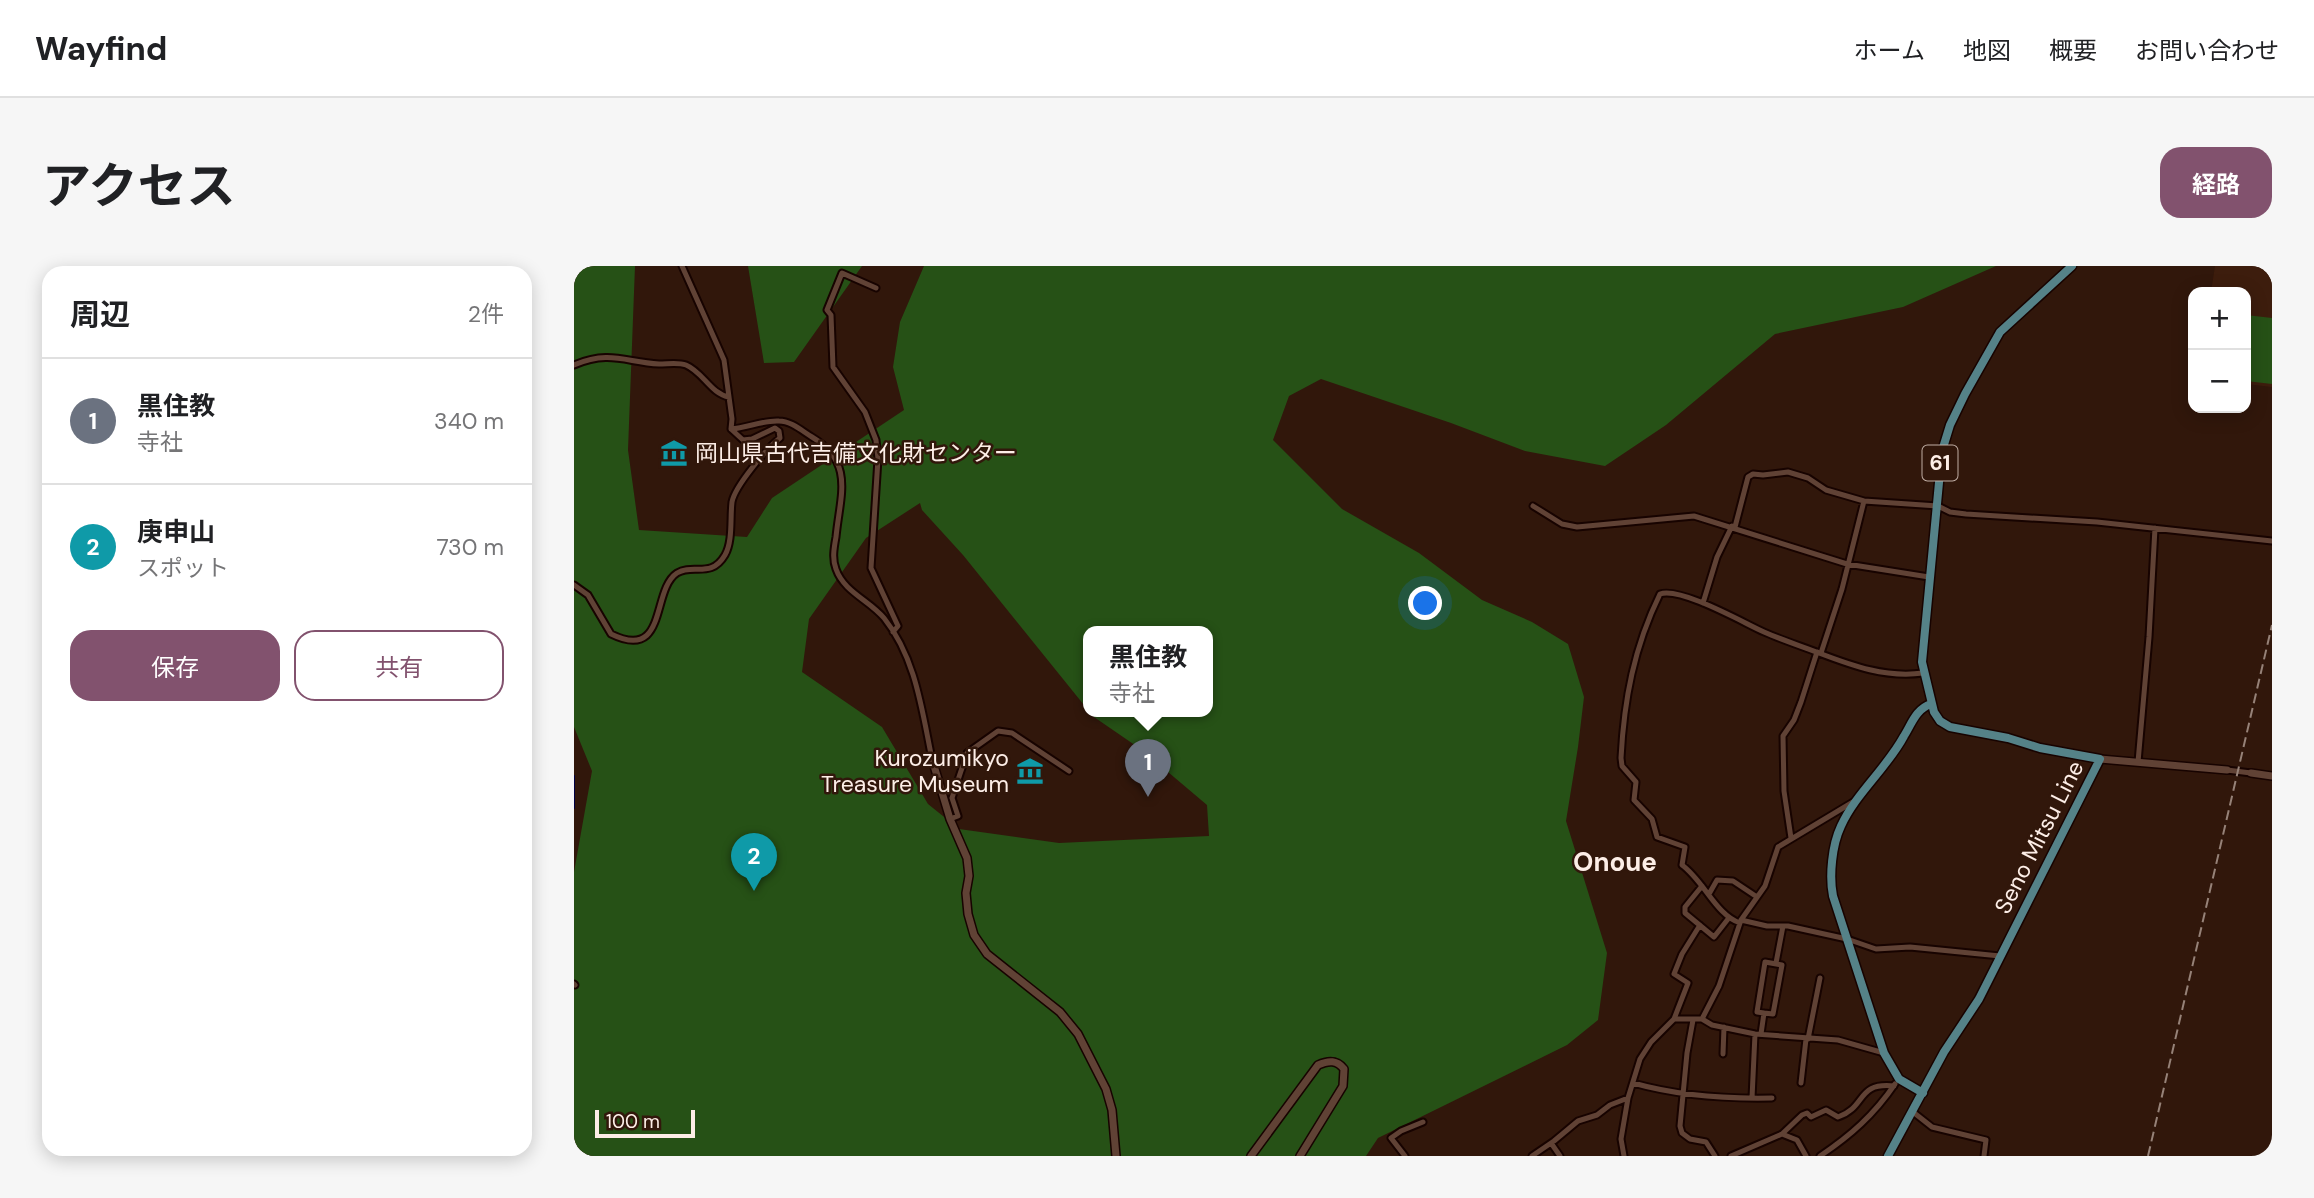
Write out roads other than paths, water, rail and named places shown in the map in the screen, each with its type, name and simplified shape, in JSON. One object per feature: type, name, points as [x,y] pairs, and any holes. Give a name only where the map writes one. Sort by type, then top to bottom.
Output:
[{"type":"main road","name":"Seno Mitsu Line","points":[[1888,1156],[1944,1052],[1979,999],[2100,759],[1950,727],[1940,722],[1931,704],[1923,673],[1923,638],[1945,440],[1965,394],[2004,327],[2072,266]]},
{"type":"main road","points":[[1923,1093],[1896,1082],[1833,896],[1831,881],[1840,829],[1860,798],[1895,754],[1919,710],[1931,704]]},
{"type":"street","points":[[574,585],[588,595],[611,634],[632,640],[643,636],[658,619],[666,589],[673,577],[685,570],[710,568],[723,558],[728,545],[734,496],[767,448],[781,436],[777,429],[771,428],[752,439],[743,440],[732,429],[724,360],[682,266]]},
{"type":"street","points":[[876,288],[842,274],[827,310],[831,315],[833,368],[865,412],[876,440],[878,459],[871,568],[898,626],[893,632]]},
{"type":"street","points":[[574,365],[606,356],[687,365],[721,396],[729,397]]},
{"type":"street","points":[[732,429],[785,422],[832,451],[841,469],[834,556],[836,569],[851,591],[884,618],[911,664],[932,759],[950,819],[967,859],[969,876],[966,893],[974,935],[987,954],[1060,1012],[1078,1034],[1106,1089],[1112,1110],[1116,1156]]},
{"type":"street","points":[[1703,603],[1717,557],[1733,526],[1748,477],[1753,474],[1780,472],[1801,475],[1826,490],[1864,501],[1938,506],[1950,512],[1966,514],[2096,522],[2272,541]]},
{"type":"street","points":[[1791,838],[1784,791],[1783,736],[1798,711],[1842,589],[1864,501]]},
{"type":"street","points":[[1533,506],[1562,524],[1577,527],[1695,516],[1847,564],[1929,577]]},
{"type":"street","points":[[2138,762],[2147,672],[2155,528]]},
{"type":"street","points":[[1923,673],[1907,676],[1856,667],[1782,640],[1703,603],[1676,593],[1660,594],[1636,652],[1626,697],[1622,765],[1636,782],[1634,795],[1637,805],[1652,820],[1659,838],[1685,848],[1682,865],[1728,919],[1783,926],[1847,939],[1876,949],[1910,947],[2000,956]]},
{"type":"street","points":[[950,819],[958,816],[952,798],[967,753],[998,731],[1012,733],[1069,771]]},
{"type":"street","points":[[2100,759],[2272,776]]},
{"type":"street","points":[[1702,1019],[1720,986],[1741,922],[1765,886],[1773,855],[1778,847],[1860,798]]},
{"type":"street","points":[[1709,894],[1717,880],[1733,881],[1757,897]]},
{"type":"street","points":[[1702,886],[1684,910],[1714,937],[1728,919]]},
{"type":"street","points":[[1624,1156],[1621,1139],[1628,1098],[1640,1059],[1651,1042],[1674,1019],[1688,983],[1674,974],[1682,954],[1700,925]]},
{"type":"street","points":[[1776,963],[1783,926]]},
{"type":"street","points":[[1765,962],[1776,963],[1782,965],[1773,1014],[1757,1012],[1765,962]]},
{"type":"street","points":[[1801,1083],[1820,978]]},
{"type":"street","points":[[1752,1098],[1758,1034],[1764,1013]]},
{"type":"street","points":[[1674,1019],[1702,1019],[1712,1025],[1758,1034],[1838,1040],[1884,1053]]},
{"type":"street","points":[[1693,1020],[1686,1053],[1680,1126],[1682,1133],[1690,1139],[1706,1142],[1715,1156]]},
{"type":"street","points":[[1723,1054],[1724,1027]]},
{"type":"street","points":[[1251,1156],[1318,1065],[1333,1061],[1340,1063],[1345,1069],[1343,1086],[1300,1156]]},
{"type":"street","points":[[1731,1156],[1782,1134],[1802,1115],[1807,1113],[1811,1117],[1826,1110],[1838,1117],[1855,1106],[1870,1087],[1896,1082]]},
{"type":"street","points":[[1819,1156],[1846,1139],[1867,1121],[1896,1082]]},
{"type":"street","points":[[1633,1083],[1666,1092],[1730,1099],[1772,1098]]},
{"type":"street","points":[[1532,1156],[1577,1121],[1597,1115],[1610,1105],[1628,1098]]},
{"type":"street","points":[[1913,1112],[1932,1127],[1986,1140],[1984,1156]]},
{"type":"street","points":[[1405,1156],[1391,1138],[1401,1130],[1423,1122]]},
{"type":"street","points":[[1782,1134],[1797,1140],[1806,1156]]},
{"type":"street","points":[[1551,1143],[1560,1156]]},
{"type":"waterway","points":[[574,776],[574,808]]},
{"type":"railway","points":[[2148,1156],[2272,625]]},
{"type":"place","name":"岡山県古代吉備文化財センター","points":[[674,453]]},
{"type":"place","name":"Kurozumikyo Treasure Museum","points":[[1030,771]]},
{"type":"place","name":"黒住教","points":[[1148,797]]},
{"type":"place","name":"庚申山","points":[[754,891]]},
{"type":"district","name":"Onoue","points":[[1615,862]]}]
